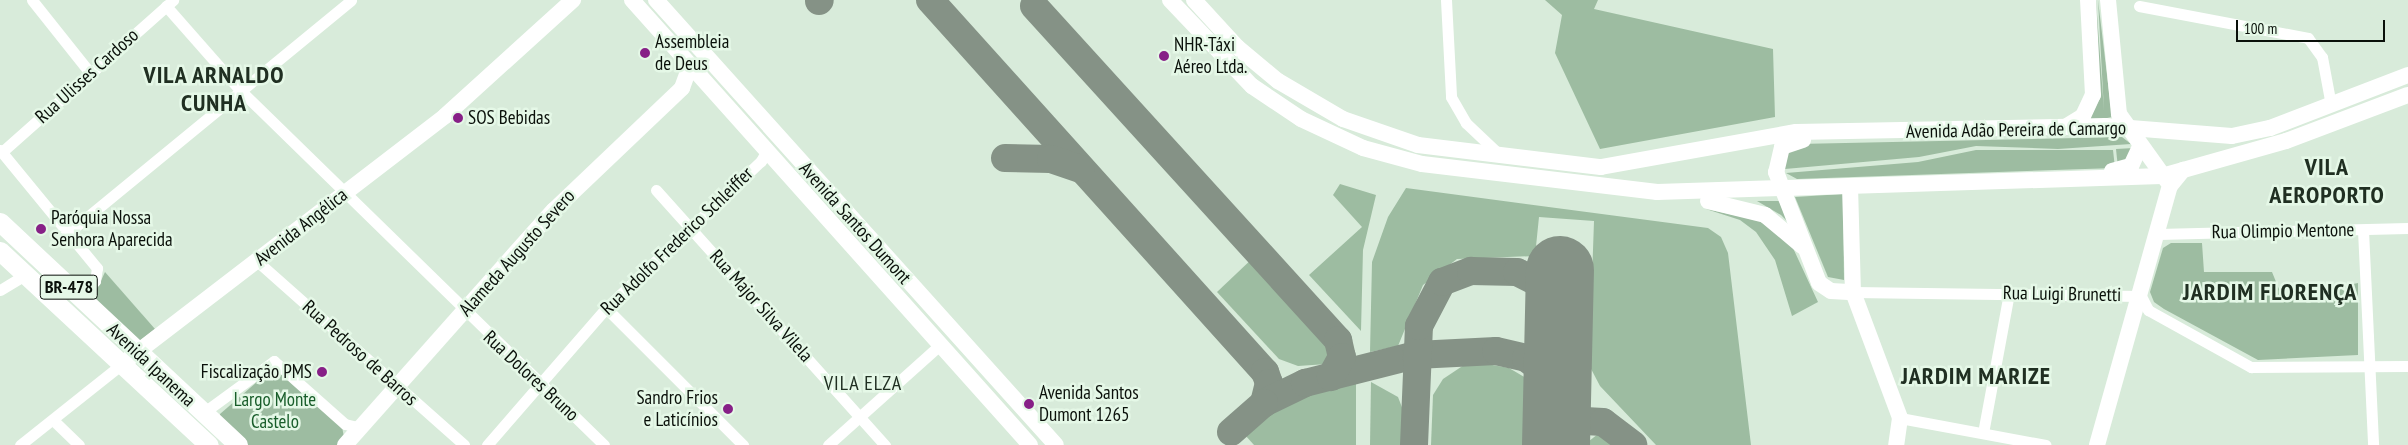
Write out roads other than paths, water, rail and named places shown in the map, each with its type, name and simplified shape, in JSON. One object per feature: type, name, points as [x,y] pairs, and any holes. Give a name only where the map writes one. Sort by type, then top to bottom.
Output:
[{"type":"main road","name":"Avenida Angélica","points":[[129,359],[445,116],[572,0]]},
{"type":"main road","name":"Avenida Santos Dumont","points":[[632,0],[1030,445]]},
{"type":"main road","name":"Avenida Santos Dumont","points":[[656,0],[1056,445]]},
{"type":"main road","points":[[1170,0],[1252,86],[1301,119],[1363,148],[1422,164],[1657,192],[1752,209],[1779,224],[1807,253]]},
{"type":"main road","name":"Avenida Adão Pereira de Camargo","points":[[1194,0],[1237,46],[1311,102],[1387,136],[1477,154],[1601,167],[1796,132],[2126,128],[2232,136],[2270,128],[2408,74]]},
{"type":"main road","points":[[2059,130],[2084,116],[2093,95],[2088,0]]},
{"type":"main road","points":[[2097,445],[2158,234],[2166,181],[2126,128],[2117,103],[2108,0]]},
{"type":"main road","name":"Alameda Augusto Severo","points":[[350,434],[398,386],[554,210],[682,88],[690,66]]},
{"type":"main road","points":[[1657,192],[1875,185],[2166,181],[2183,170],[2286,141],[2408,95]]},
{"type":"main road","points":[[2117,103],[2130,120],[2149,131]]},
{"type":"main road","points":[[1853,273],[1844,288],[1831,291],[1819,283],[1776,172],[1777,154],[1795,140],[1922,131]]},
{"type":"main road","points":[[766,150],[775,134]]},
{"type":"main road","points":[[1875,185],[1928,176],[2124,170],[2138,159],[2140,147]]},
{"type":"main road","points":[[1776,172],[1790,183],[1808,188]]},
{"type":"main road","points":[[1850,186],[1853,292],[1900,418],[1896,445]]},
{"type":"main road","name":"Avenida Ipanema","points":[[0,222],[80,293],[129,359],[209,445]]},
{"type":"main road","name":"Avenida Ipanema","points":[[0,251],[25,275],[129,359],[203,413],[238,445]]},
{"type":"main road","name":"Rua Luigi Brunetti","points":[[1831,291],[1853,292]]},
{"type":"street","points":[[32,0],[90,73]]},
{"type":"street","points":[[69,232],[351,0]]},
{"type":"street","points":[[1446,0],[1448,80],[1451,97],[1466,122],[1502,157]]},
{"type":"street","name":"Rua Ulisses Cardoso","points":[[1,151],[170,3]]},
{"type":"street","name":"Rua Dolores Bruno","points":[[170,3],[241,91],[464,313],[604,445]]},
{"type":"street","points":[[2140,6],[2308,38],[2322,56],[2331,105]]},
{"type":"street","points":[[1477,154],[1486,140]]},
{"type":"street","name":"Rua Adolfo Frederico Schleiffer","points":[[487,445],[606,308],[689,226],[761,161],[766,150]]},
{"type":"street","points":[[1,151],[69,232],[96,268],[95,281],[80,293]]},
{"type":"street","name":"Rua Major Silva Vilela","points":[[656,190],[885,445]]},
{"type":"street","name":"Rua Olimpio Mentone","points":[[2158,234],[2408,228]]},
{"type":"street","points":[[2363,230],[2373,445]]},
{"type":"street","name":"Rua Pedroso de Barros","points":[[257,261],[464,445]]},
{"type":"street","points":[[0,290],[25,275]]},
{"type":"street","name":"Rua Luigi Brunetti","points":[[1853,292],[2141,296],[2148,310],[2251,367],[2408,366]]},
{"type":"street","points":[[1983,433],[2010,293]]},
{"type":"street","points":[[606,308],[743,445]]},
{"type":"street","points":[[828,445],[941,344]]},
{"type":"street","name":"Avenida Angélica","points":[[20,445],[129,359]]},
{"type":"street","points":[[203,413],[232,396],[274,361],[350,434]]},
{"type":"street","points":[[219,427],[217,414],[232,396]]},
{"type":"street","points":[[1900,418],[2046,445]]},
{"type":"street","points":[[53,420],[79,445]]},
{"type":"place","name":"Assembleia de Deus","points":[[645,53]]},
{"type":"place","name":"NHR-Táxi Aéreo Ltda.","points":[[1164,56]]},
{"type":"place","name":"SOS Bebidas","points":[[458,118]]},
{"type":"place","name":"Paróquia Nossa Senhora Aparecida","points":[[41,229]]},
{"type":"place","name":"Fiscalização PMS","points":[[322,372]]},
{"type":"place","name":"Avenida Santos Dumont 1265","points":[[1029,404]]},
{"type":"place","name":"Sandro Frios e Laticínios","points":[[728,409]]},
{"type":"district","name":"VILA ARNALDO CUNHA","points":[[214,89]]},
{"type":"district","name":"VILA AEROPORTO","points":[[2327,181]]},
{"type":"district","name":"JARDIM FLORENÇA","points":[[2270,292]]},
{"type":"district","name":"JARDIM MARIZE","points":[[1976,376]]},
{"type":"district","name":"VILA ELZA","points":[[863,383]]},
{"type":"park label","name":"Largo Monte Castelo","points":[[275,411]]}]
